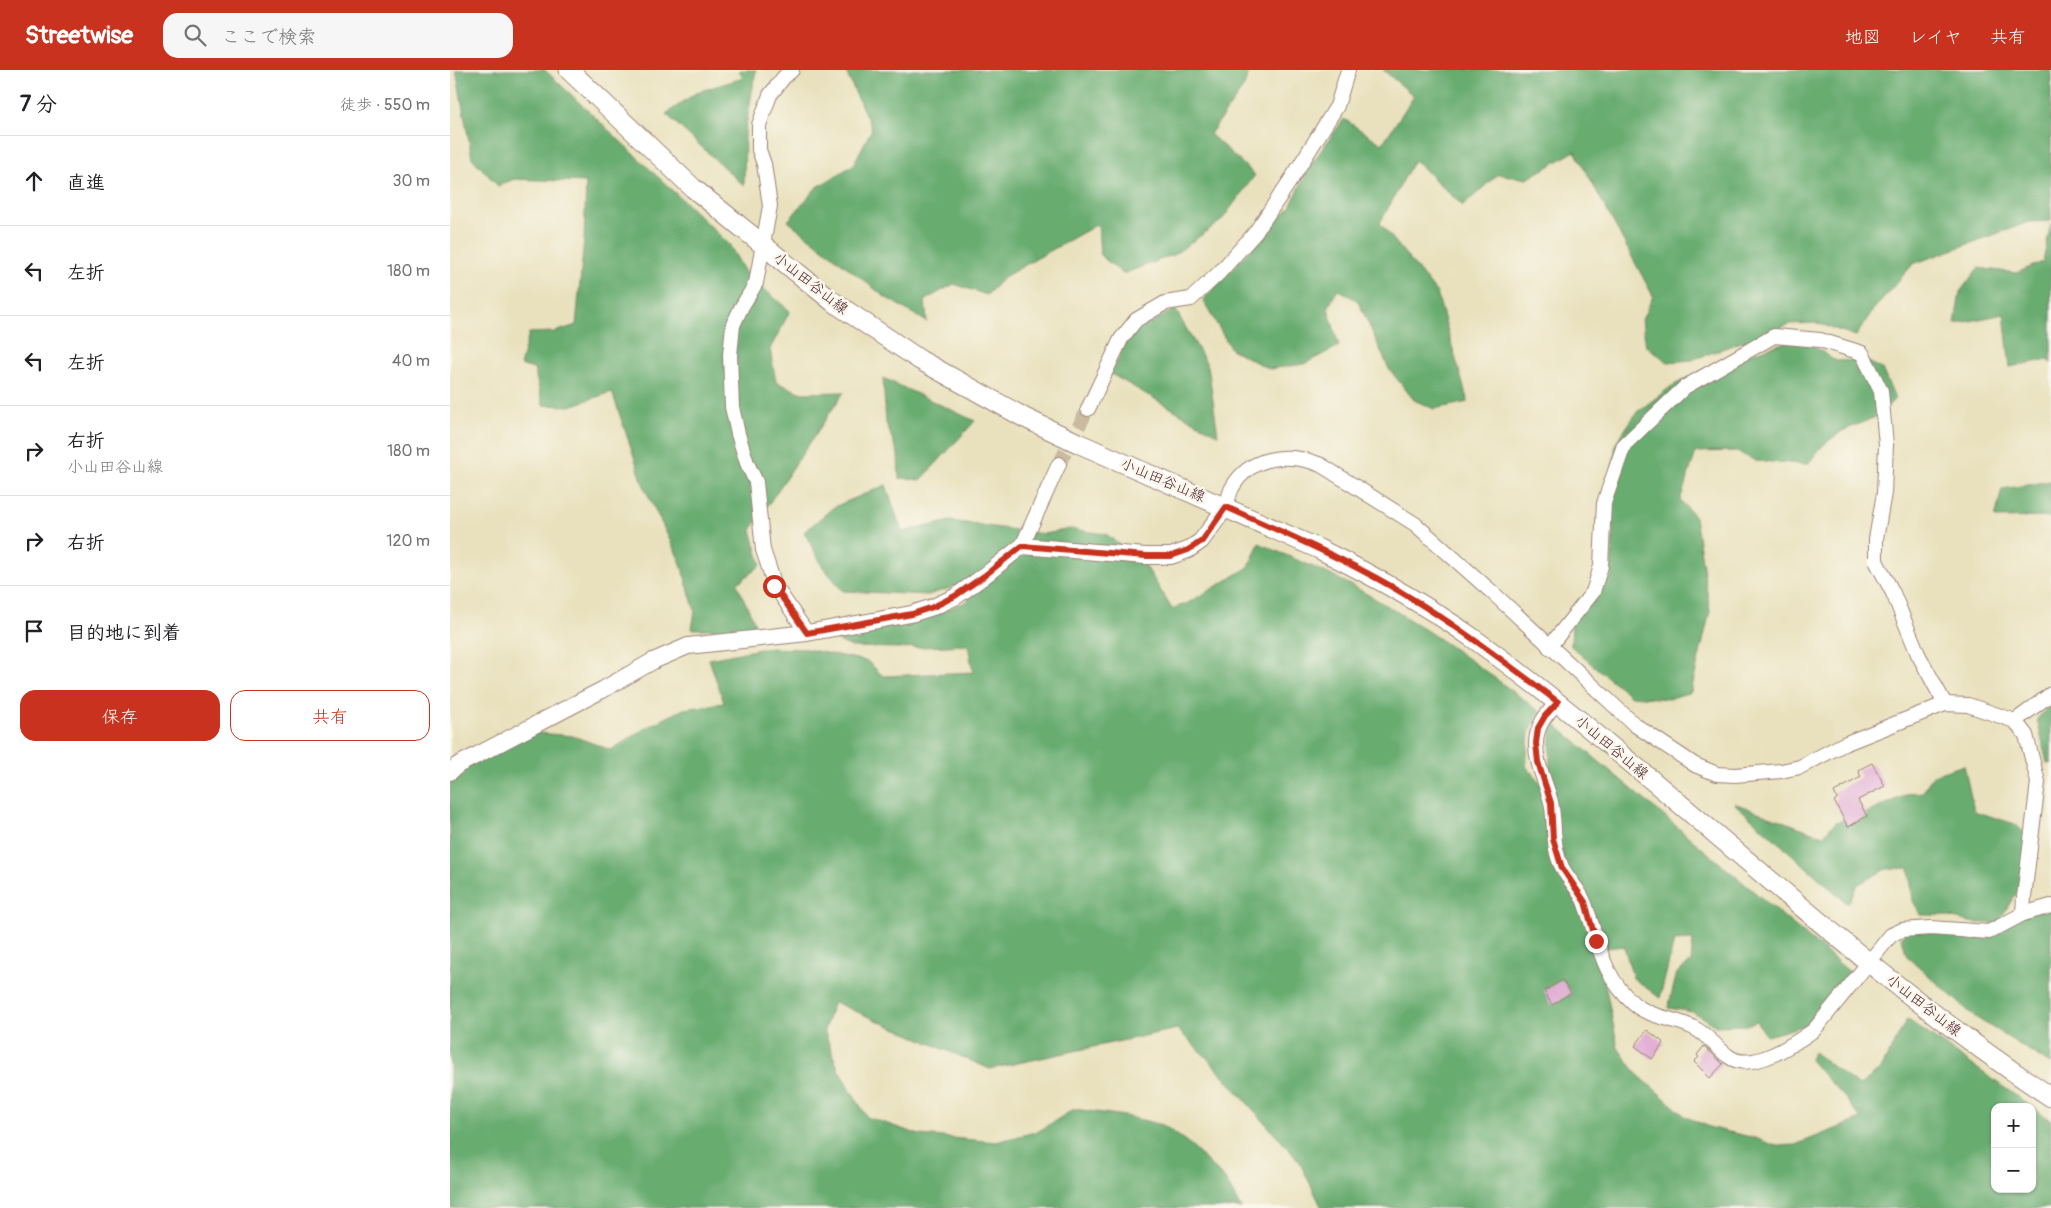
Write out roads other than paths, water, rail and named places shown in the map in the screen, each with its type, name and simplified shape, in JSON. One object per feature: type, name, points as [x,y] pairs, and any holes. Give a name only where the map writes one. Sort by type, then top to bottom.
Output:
[{"type":"main road","name":"小山田谷山線","points":[[569,70],[693,188],[832,301],[887,339],[958,382],[1080,444],[1226,507],[1365,572],[1473,638],[1558,702],[1870,963],[1974,1044],[2051,1097]]},
{"type":"street","points":[[792,70],[770,95],[760,125],[759,150],[764,164],[770,206],[756,283],[740,308],[733,325],[730,355],[732,408],[747,463],[756,482],[762,550],[774,586],[807,633]]},
{"type":"street","points":[[1088,409],[1122,339],[1136,320],[1165,303],[1192,299],[1219,273],[1255,233],[1338,106],[1348,70]]},
{"type":"street","points":[[1549,646],[1593,592],[1601,566],[1604,503],[1624,445],[1684,387],[1774,336],[1820,340],[1862,353],[1881,391],[1886,444],[1884,493],[1876,539],[1876,561],[1893,593],[1918,654],[1945,704]]},
{"type":"street","points":[[1022,546],[1146,556],[1171,556],[1188,550],[1202,541],[1226,507],[1232,488],[1246,471],[1260,462],[1273,458],[1290,457],[1306,459],[1321,465],[1415,524],[1635,725],[1695,765],[1717,774],[1762,772],[1800,766],[1844,744],[1945,704],[1968,705],[2015,721],[2026,735],[2038,782],[2024,897],[2024,914]]},
{"type":"street","points":[[450,772],[458,764],[604,689],[653,661],[688,646],[807,633],[912,614],[933,607],[962,592],[1022,546],[1059,464]]},
{"type":"street","points":[[2015,721],[2051,694]]},
{"type":"street","points":[[1558,702],[1545,716],[1538,728],[1536,743],[1538,762],[1551,803],[1553,839],[1562,868],[1585,902],[1596,941],[1608,973],[1634,1004],[1654,1015],[1692,1027],[1704,1034],[1729,1057],[1739,1062],[1752,1062],[1764,1058],[1789,1046],[1814,1030],[1892,935],[1902,930],[1930,928],[1989,932],[2024,914],[2051,906]]},
{"type":"tunnel","points":[[1059,464],[1088,409]]}]
